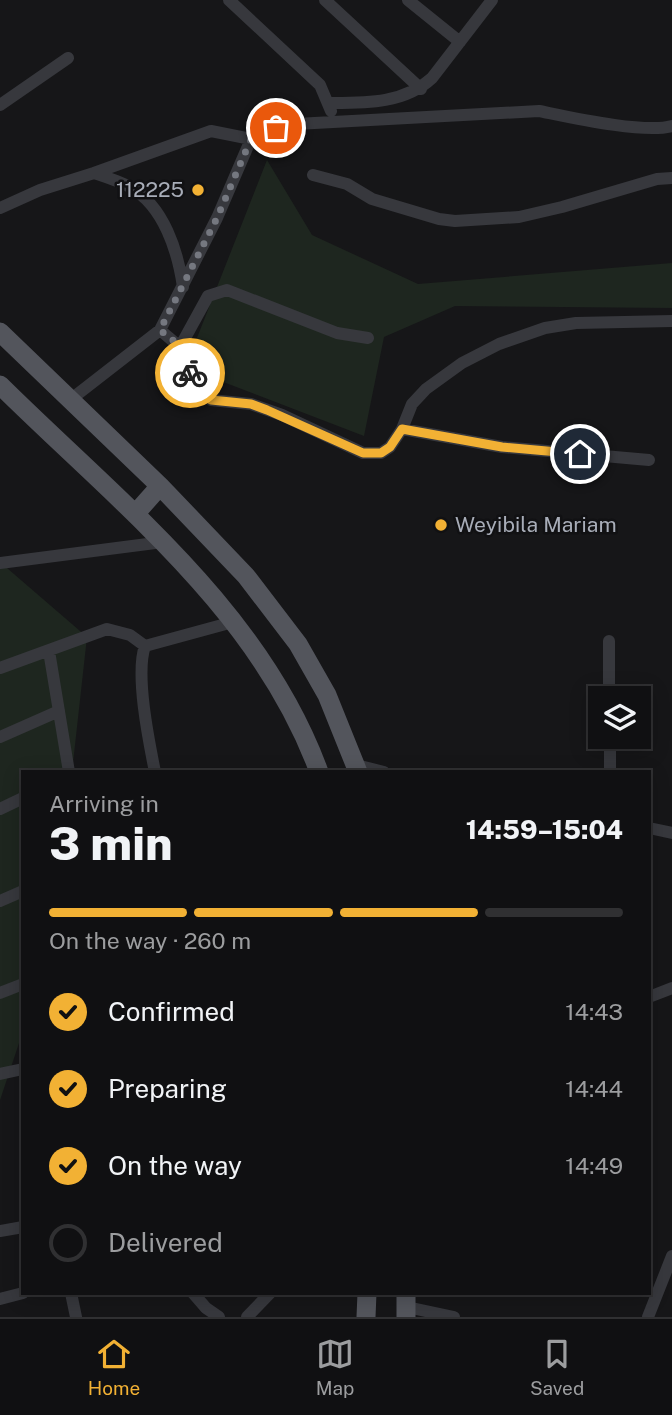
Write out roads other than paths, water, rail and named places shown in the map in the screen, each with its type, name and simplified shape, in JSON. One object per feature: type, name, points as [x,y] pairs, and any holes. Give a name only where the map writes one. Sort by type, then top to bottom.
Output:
[{"type":"main road","points":[[0,332],[160,486],[246,576],[298,644],[327,695],[357,769]]},
{"type":"main road","points":[[0,386],[136,513],[246,637],[282,694],[318,770]]},
{"type":"main road","points":[[136,513],[160,486]]},
{"type":"main road","points":[[366,1317],[367,1295]]},
{"type":"street","points":[[229,0],[320,85],[329,103],[333,121]]},
{"type":"street","points":[[325,0],[421,89]]},
{"type":"street","points":[[408,0],[460,42]]},
{"type":"street","points":[[329,103],[367,103],[405,96],[421,89],[492,0]]},
{"type":"street","points":[[0,105],[68,58]]},
{"type":"street","points":[[0,208],[40,190],[211,131],[251,139],[276,128],[333,121],[539,111],[574,118],[670,128]]},
{"type":"street","points":[[70,400],[160,330],[217,218],[251,139]]},
{"type":"street","points":[[94,173],[132,188],[151,206],[167,230],[180,266],[183,287]]},
{"type":"street","points":[[313,175],[346,184],[372,199],[439,219],[455,221],[519,217],[562,208],[657,179],[672,178]]},
{"type":"street","points":[[180,346],[208,296],[227,290],[337,333],[368,338]]},
{"type":"street","points":[[160,330],[180,346],[190,372],[211,400],[251,404],[282,415],[363,453],[381,453],[390,447],[402,429],[412,404],[426,389],[462,363],[499,344],[545,328],[576,323],[672,321]]},
{"type":"street","points":[[402,429],[502,447],[649,460]]},
{"type":"street","points":[[0,563],[163,542]]},
{"type":"street","points":[[145,646],[233,622]]},
{"type":"street","points":[[0,668],[107,629],[130,635],[145,646]]},
{"type":"street","points":[[609,641],[610,686]]},
{"type":"street","points":[[145,646],[142,666],[155,770]]},
{"type":"street","points":[[49,652],[69,770]]},
{"type":"street","points":[[0,737],[59,712]]},
{"type":"street","points":[[610,749],[610,770]]},
{"type":"street","points":[[0,808],[21,800]]},
{"type":"street","points":[[651,828],[672,833]]},
{"type":"street","points":[[0,901],[21,892]]},
{"type":"street","points":[[0,993],[21,985]]},
{"type":"street","points":[[651,996],[672,988]]},
{"type":"street","points":[[0,1073],[21,1069]]},
{"type":"street","points":[[0,1231],[21,1227]]},
{"type":"street","points":[[648,1317],[672,1256]]},
{"type":"street","points":[[0,1299],[21,1294]]},
{"type":"street","points":[[71,1295],[76,1317]]},
{"type":"street","points":[[195,1295],[219,1317]]},
{"type":"street","points":[[247,1317],[268,1295]]},
{"type":"street","points":[[406,1306],[454,1317]]},
{"type":"place","name":"112225","points":[[198,190]]},
{"type":"place","name":"Weyibila Mariam","points":[[441,525]]}]
